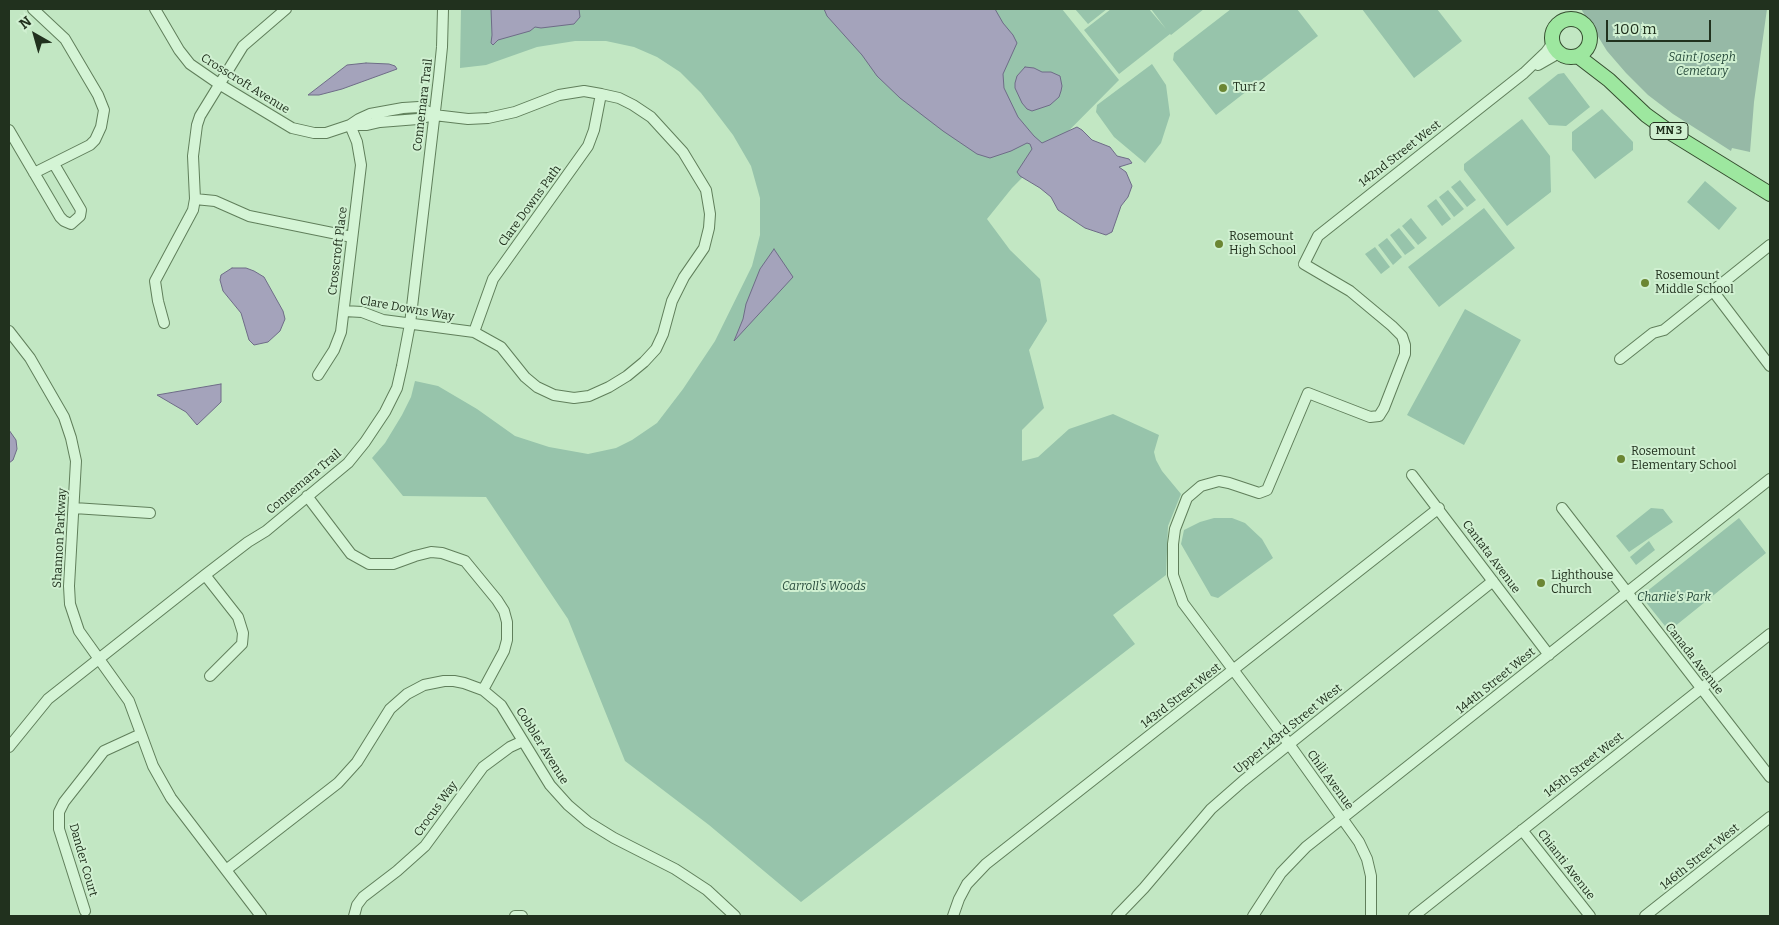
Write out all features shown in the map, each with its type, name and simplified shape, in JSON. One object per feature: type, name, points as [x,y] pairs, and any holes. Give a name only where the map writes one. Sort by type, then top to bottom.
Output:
[{"type":"main road","points":[[1555,9],[1558,25]]},
{"type":"main road","points":[[1569,14],[1583,23],[1590,36],[1584,52],[1569,58],[1556,48],[1552,33],[1569,14]]},
{"type":"main road","name":"MN 3","points":[[1584,52],[1609,80],[1646,115],[1671,133],[1770,194]]},
{"type":"street","points":[[32,9],[65,39],[98,95],[104,110],[101,127],[95,140],[90,145],[34,173]]},
{"type":"street","name":"Crosscroft Avenue","points":[[155,9],[185,59],[219,84],[292,128],[314,134],[326,133],[350,126],[359,118],[370,114],[403,108],[419,107],[434,115]]},
{"type":"street","points":[[164,323],[158,301],[156,282],[189,219],[195,198],[193,156],[200,116],[244,46],[286,9]]},
{"type":"street","name":"Connemara Trail","points":[[9,747],[48,699],[205,575],[248,542],[266,531],[348,463],[381,419],[397,388],[410,324],[441,60],[443,9]]},
{"type":"street","name":"142nd Street West","points":[[1304,264],[1318,236],[1524,73],[1546,52],[1556,48]]},
{"type":"street","name":"Clare Downs Way","points":[[344,311],[362,312],[376,318],[410,324],[474,332],[500,347],[525,377],[537,387],[554,395],[574,398],[589,396],[609,387],[633,371],[656,349],[663,334],[672,301],[684,276],[704,248],[710,214],[706,190],[683,152],[651,117],[634,104],[619,98],[584,92],[559,95],[515,112],[488,118],[468,119],[434,115]]},
{"type":"street","name":"Clare Downs Path","points":[[474,332],[493,280],[588,146],[594,130],[601,94]]},
{"type":"street","name":"Crosscroft Place","points":[[318,375],[338,342],[344,311],[361,165],[357,142],[350,126]]},
{"type":"street","points":[[9,130],[60,217],[71,224],[80,216],[81,210],[54,164]]},
{"type":"street","points":[[195,198],[215,201],[249,216],[352,237]]},
{"type":"street","points":[[1620,359],[1654,333],[1664,330],[1770,245]]},
{"type":"street","name":"Chili Avenue","points":[[1304,264],[1350,291],[1402,336],[1406,345],[1405,354],[1379,416],[1370,417],[1308,393],[1267,490],[1259,493],[1229,483],[1219,482],[1201,486],[1188,498],[1175,529],[1173,575],[1183,603],[1289,744],[1359,842],[1370,867],[1372,884],[1371,916]]},
{"type":"street","points":[[1713,291],[1770,366]]},
{"type":"street","name":"Shannon Parkway","points":[[9,331],[30,358],[64,417],[72,438],[76,461],[69,586],[70,604],[79,631],[97,659],[129,701],[153,766],[171,798],[261,916]]},
{"type":"street","name":"Cantata Avenue","points":[[1412,475],[1549,655]]},
{"type":"street","name":"144th Street West","points":[[1253,916],[1273,883],[1290,862],[1770,479]]},
{"type":"street","points":[[306,496],[351,554],[369,564],[393,564],[431,552],[442,553],[465,561],[472,568],[501,606],[508,628],[504,651],[483,690]]},
{"type":"street","points":[[74,508],[150,513]]},
{"type":"street","name":"143rd Street West","points":[[953,916],[967,884],[986,864],[1439,508]]},
{"type":"street","name":"Canada Avenue","points":[[1562,508],[1770,777]]},
{"type":"street","points":[[205,575],[238,618],[243,633],[242,644],[210,676]]},
{"type":"street","name":"Upper 143rd Street West","points":[[1117,916],[1144,888],[1211,809],[1243,781],[1494,581]]},
{"type":"street","name":"145th Street West","points":[[1414,916],[1770,634]]},
{"type":"street","name":"Cobbler Avenue","points":[[226,870],[338,783],[357,762],[390,709],[406,694],[424,685],[444,681],[464,683],[483,690],[501,705],[550,785],[568,805],[588,822],[614,838],[675,869],[707,890],[735,916]]},
{"type":"street","name":"Dander Court","points":[[85,910],[59,829],[59,812],[64,802],[104,751],[141,734]]},
{"type":"street","name":"Crocus Way","points":[[354,916],[357,904],[363,897],[397,871],[425,846],[483,768],[523,741]]},
{"type":"street","name":"146th Street West","points":[[1645,916],[1770,817]]},
{"type":"street","name":"Chianti Avenue","points":[[1522,830],[1590,916]]},
{"type":"street","points":[[515,916],[522,916]]},
{"type":"green space","name":"Carroll's Woods","points":[[461,9],[1062,9],[1119,80],[1012,188],[987,219],[1010,250],[1040,279],[1047,321],[1029,350],[1044,408],[1022,430],[1022,461],[1038,457],[1069,429],[1113,414],[1159,435],[1154,452],[1156,460],[1162,471],[1181,494],[1168,526],[1166,575],[1113,615],[1135,644],[801,902],[709,825],[625,761],[568,619],[486,497],[403,496],[372,458],[385,443],[402,415],[411,397],[415,381],[438,386],[477,409],[515,436],[549,447],[588,454],[616,448],[632,440],[657,423],[683,389],[715,341],[752,266],[760,235],[760,198],[751,166],[733,135],[701,93],[680,72],[657,57],[634,47],[606,41],[575,41],[537,47],[486,65],[460,68]]},
{"type":"green space","points":[[1075,9],[1107,9],[1088,24]]},
{"type":"green space","points":[[1111,9],[1149,9],[1166,29],[1151,9],[1204,9],[1119,74],[1084,30]]},
{"type":"green space","name":"Turf 2","points":[[1231,9],[1297,9],[1318,36],[1216,115],[1173,60],[1174,53]]},
{"type":"green space","points":[[1362,9],[1437,9],[1462,41],[1414,78]]},
{"type":"green space","name":"Saint Joseph Cemetary","points":[[1581,9],[1767,9],[1754,102],[1750,152],[1732,148],[1731,151],[1673,114],[1648,95],[1607,51]]},
{"type":"green space","points":[[1152,64],[1166,85],[1170,115],[1161,143],[1145,163],[1114,137],[1096,112],[1097,105]]},
{"type":"green space","points":[[1564,73],[1590,107],[1566,126],[1549,125],[1528,98],[1558,74]]},
{"type":"green space","points":[[1602,109],[1633,142],[1633,150],[1595,179],[1572,150],[1572,132]]},
{"type":"green space","points":[[1522,119],[1550,156],[1551,192],[1507,226],[1464,170],[1464,164]]},
{"type":"green space","points":[[1460,180],[1476,200],[1467,207],[1451,187]]},
{"type":"green space","points":[[1705,181],[1737,208],[1719,230],[1687,202]]},
{"type":"green space","points":[[1448,190],[1464,209],[1454,217],[1439,197]]},
{"type":"green space","points":[[1436,199],[1451,219],[1442,226],[1427,206]]},
{"type":"green space","points":[[1484,208],[1515,248],[1439,307],[1408,267]]},
{"type":"green space","points":[[1411,218],[1427,238],[1418,245],[1402,226]]},
{"type":"green space","points":[[1399,228],[1415,248],[1405,255],[1390,235]]},
{"type":"green space","points":[[1387,238],[1402,257],[1393,265],[1378,245]]},
{"type":"green space","points":[[1375,247],[1390,267],[1381,274],[1365,254]]},
{"type":"green space","points":[[1465,309],[1521,340],[1464,445],[1407,415]]},
{"type":"green space","points":[[1651,508],[1663,509],[1673,522],[1629,552],[1616,536]]},
{"type":"green space","points":[[1214,518],[1232,518],[1245,523],[1262,539],[1273,558],[1218,598],[1211,596],[1181,544],[1184,530]]},
{"type":"green space","name":"Charlie's Park","points":[[1739,518],[1766,553],[1669,631],[1641,596]]},
{"type":"green space","points":[[1649,541],[1655,550],[1636,565],[1630,557]]},
{"type":"water","points":[[491,9],[579,9],[580,17],[574,24],[535,27],[530,31],[498,40],[493,45],[491,43]]},
{"type":"water","points":[[824,9],[995,9],[1017,43],[1003,74],[1004,88],[1018,117],[1034,136],[1042,143],[1077,127],[1092,140],[1110,147],[1117,156],[1129,159],[1132,163],[1119,167],[1126,172],[1132,186],[1128,197],[1121,206],[1112,232],[1106,235],[1085,228],[1058,210],[1051,197],[1040,188],[1020,176],[1017,172],[1032,149],[1030,144],[1027,143],[990,158],[977,154],[900,98],[877,76],[862,55],[827,16]]},
{"type":"water","points":[[366,63],[389,64],[397,69],[342,89],[319,95],[308,95],[347,65]]},
{"type":"water","points":[[1025,67],[1034,68],[1042,72],[1051,72],[1060,76],[1062,86],[1059,97],[1050,105],[1032,111],[1027,109],[1022,103],[1015,88],[1015,83],[1017,76]]},
{"type":"water","points":[[774,249],[793,277],[734,341],[760,269]]},
{"type":"water","points":[[232,268],[246,268],[264,277],[283,311],[285,319],[280,331],[268,342],[254,345],[249,340],[241,313],[223,291],[220,280],[221,275]]},
{"type":"water","points":[[221,384],[221,402],[197,425],[186,412],[157,395]]},
{"type":"water","points":[[9,430],[16,440],[17,449],[13,460],[9,463]]},
{"type":"place","name":"Turf 2","points":[[1223,88]]},
{"type":"place","name":"Rosemount High School","points":[[1219,244]]},
{"type":"place","name":"Rosemount Middle School","points":[[1645,283]]},
{"type":"place","name":"Rosemount Elementary School","points":[[1621,459]]},
{"type":"place","name":"Lighthouse Church","points":[[1541,583]]}]
